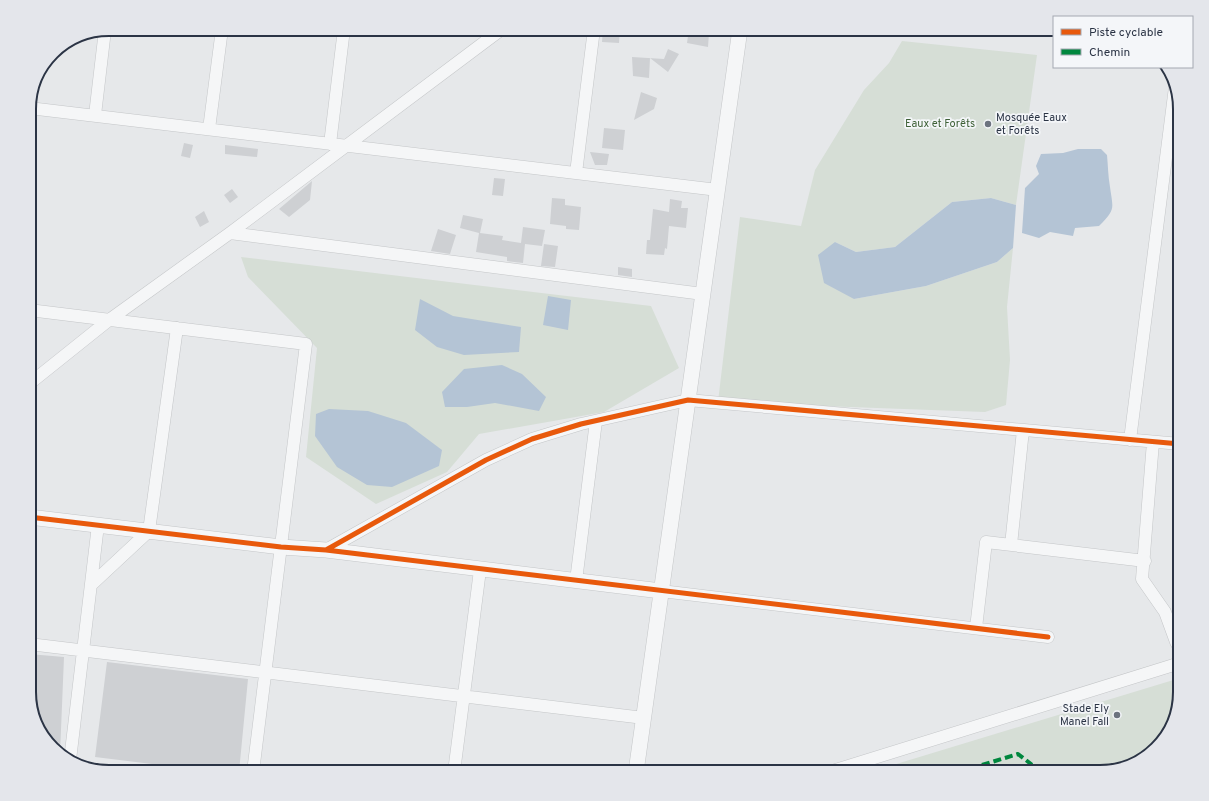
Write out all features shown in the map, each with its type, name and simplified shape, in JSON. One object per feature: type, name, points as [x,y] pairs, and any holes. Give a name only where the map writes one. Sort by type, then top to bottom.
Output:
[{"type":"street","points":[[95,115],[104,36]]},
{"type":"street","points":[[209,129],[221,36]]},
{"type":"street","points":[[330,144],[343,36]]},
{"type":"street","points":[[36,378],[109,320],[230,233],[493,36]]},
{"type":"street","points":[[576,173],[593,36]]},
{"type":"street","points":[[637,765],[739,36]]},
{"type":"street","points":[[1130,440],[1173,103]]},
{"type":"street","points":[[36,109],[718,190]]},
{"type":"street","points":[[230,233],[703,294]]},
{"type":"street","points":[[36,311],[306,344],[254,765]]},
{"type":"street","points":[[91,585],[149,531],[177,328]]},
{"type":"street","points":[[326,550],[486,460],[532,439],[596,421],[688,400],[1173,443]]},
{"type":"street","points":[[576,581],[596,421]]},
{"type":"street","points":[[1011,545],[1023,430]]},
{"type":"street","points":[[1153,442],[1145,561],[1142,579],[1165,612],[1173,630]]},
{"type":"street","points":[[36,518],[281,547],[326,550],[480,570],[1048,637]]},
{"type":"street","points":[[71,754],[98,525]]},
{"type":"street","points":[[976,628],[986,542],[1145,561]]},
{"type":"street","points":[[455,765],[465,697],[480,570]]},
{"type":"street","points":[[36,645],[644,718]]},
{"type":"street","points":[[852,765],[1173,665]]},
{"type":"green space","name":"Eaux et Forêts","points":[[902,41],[1037,55],[1016,205],[991,198],[952,202],[895,247],[856,252],[835,242],[854,299],[926,286],[997,262],[1013,248],[1007,307],[1010,360],[1006,405],[985,412],[718,402],[740,217],[801,226],[815,170],[864,90],[889,63]]},
{"type":"green space","points":[[241,257],[651,306],[679,368],[604,412],[479,434],[447,472],[376,504],[306,457],[317,348],[248,277]]},
{"type":"green space","name":"Stade Ely Manel Fall","points":[[1173,680],[1172,706],[1161,733],[1141,753],[1119,763],[1100,765],[893,765]]},
{"type":"water","points":[[1078,149],[1101,149],[1107,155],[1112,205],[1111,212],[1099,226],[1075,228],[1073,236],[1050,232],[1039,238],[1022,233],[1025,188],[1039,174],[1036,166],[1041,154],[1063,153]]},
{"type":"water","points":[[991,198],[1016,205],[1013,248],[997,262],[926,286],[854,299],[824,283],[818,255],[835,242],[856,252],[895,247],[952,202]]},
{"type":"water","points":[[548,296],[571,300],[568,330],[543,325]]},
{"type":"water","points":[[420,299],[453,316],[521,327],[519,352],[464,355],[437,347],[415,330]]},
{"type":"water","points":[[502,365],[522,374],[546,397],[539,411],[495,403],[467,407],[445,407],[442,392],[464,369]]},
{"type":"water","points":[[329,409],[368,411],[406,423],[442,450],[439,466],[392,487],[367,485],[337,467],[315,436],[316,414]]},
{"type":"building","points":[[602,36],[620,36],[619,43],[602,42]]},
{"type":"building","points":[[688,36],[709,36],[708,47],[687,43]]},
{"type":"building","points":[[668,49],[679,54],[668,72],[650,58],[664,59]]},
{"type":"building","points":[[632,57],[650,58],[649,78],[633,76]]},
{"type":"building","points":[[641,92],[657,98],[654,109],[634,120]]},
{"type":"building","points":[[604,128],[625,130],[623,150],[602,148]]},
{"type":"building","points":[[184,143],[193,145],[190,158],[181,156]]},
{"type":"building","points":[[225,145],[258,149],[257,157],[225,154]]},
{"type":"building","points":[[590,152],[609,154],[607,165],[595,165]]},
{"type":"building","points":[[494,178],[505,179],[503,196],[492,195]]},
{"type":"building","points":[[312,181],[310,200],[289,217],[279,209]]},
{"type":"building","points":[[232,189],[238,197],[230,203],[224,195]]},
{"type":"building","points":[[552,198],[565,199],[565,205],[581,207],[579,230],[566,229],[566,226],[550,224]]},
{"type":"building","points":[[670,199],[682,201],[681,208],[688,208],[686,228],[669,226],[667,249],[665,248],[664,255],[646,254],[647,240],[650,240],[653,209],[669,212]]},
{"type":"building","points":[[204,211],[209,222],[200,227],[195,217]]},
{"type":"building","points":[[463,215],[483,219],[480,233],[503,236],[502,240],[521,243],[523,227],[545,230],[542,246],[525,244],[523,263],[507,261],[507,257],[476,252],[479,233],[460,228]]},
{"type":"building","points":[[438,229],[456,235],[450,254],[431,251]]},
{"type":"building","points":[[544,244],[558,246],[555,267],[541,266]]},
{"type":"building","points":[[618,267],[632,269],[632,277],[618,275]]},
{"type":"building","points":[[36,655],[64,657],[60,746],[46,729],[37,706]]},
{"type":"building","points":[[107,662],[248,679],[240,765],[160,765],[95,757]]},
{"type":"marked path","points":[[982,765],[1018,754],[1031,765]]},
{"type":"cycle path","points":[[326,550],[486,460],[532,439],[581,424],[688,400],[1173,443]]},
{"type":"cycle path","points":[[36,518],[281,547],[326,550],[1048,637]]},
{"type":"place","name":"Mosquée Eaux et Forêts","points":[[988,124]]},
{"type":"place","name":"Stade Ely Manel Fall","points":[[1117,715]]}]
